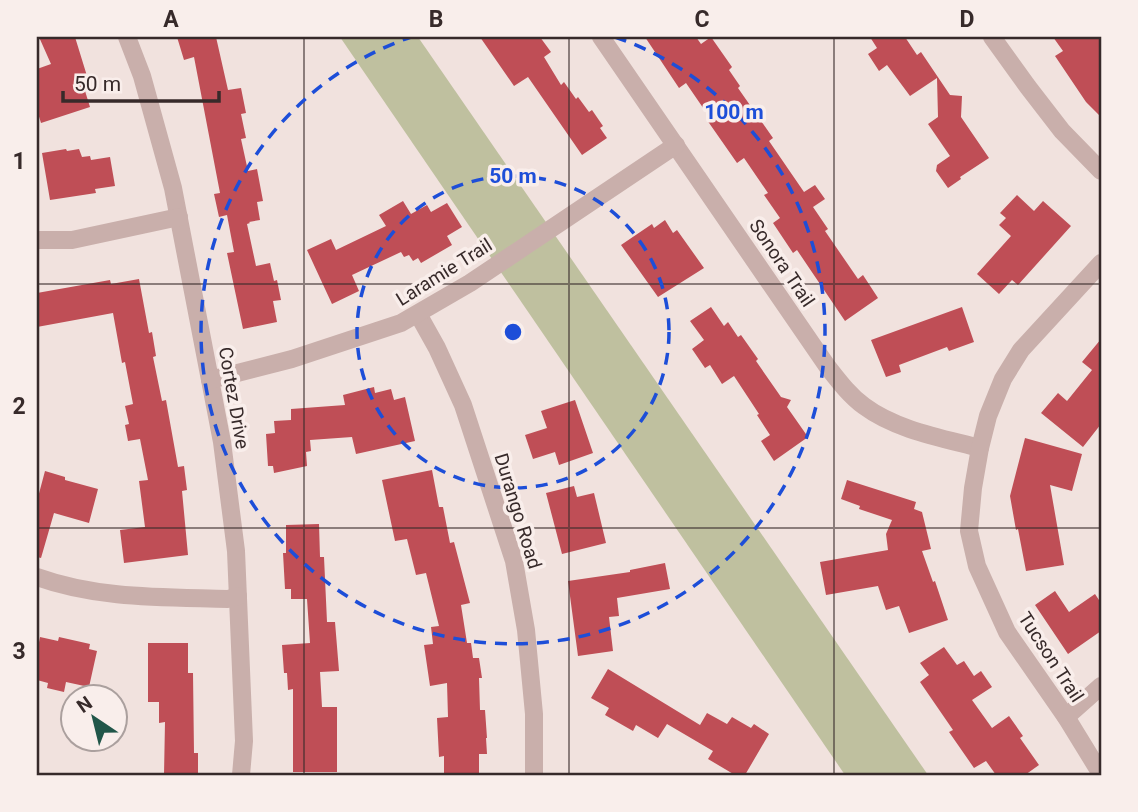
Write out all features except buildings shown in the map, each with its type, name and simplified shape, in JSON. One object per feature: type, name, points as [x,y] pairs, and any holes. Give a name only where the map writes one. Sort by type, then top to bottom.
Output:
[{"type":"street","name":"Cortez Drive","points":[[127,37],[142,76],[173,188],[222,442],[235,537],[239,596],[244,741],[241,775]]},
{"type":"street","name":"Sonora Trail","points":[[601,37],[846,390],[864,406],[905,428],[980,448]]},
{"type":"street","points":[[992,37],[1062,131],[1101,171]]},
{"type":"street","name":"Laramie Trail","points":[[210,380],[304,355],[401,323],[470,283],[676,145]]},
{"type":"street","points":[[37,240],[72,240],[179,217]]},
{"type":"street","name":"Tucson Trail","points":[[1101,263],[1021,350],[1003,379],[988,416],[980,448],[973,488],[970,531],[978,566],[1007,632],[1066,717],[1101,774]]},
{"type":"street","name":"Durango Road","points":[[418,314],[463,405],[514,561],[526,631],[533,702],[534,775]]},
{"type":"street","points":[[37,577],[60,586],[121,596],[228,599],[239,596]]},
{"type":"street","points":[[1066,717],[1101,686]]},
{"type":"green space","points":[[340,37],[418,37],[928,775],[845,775]]}]
